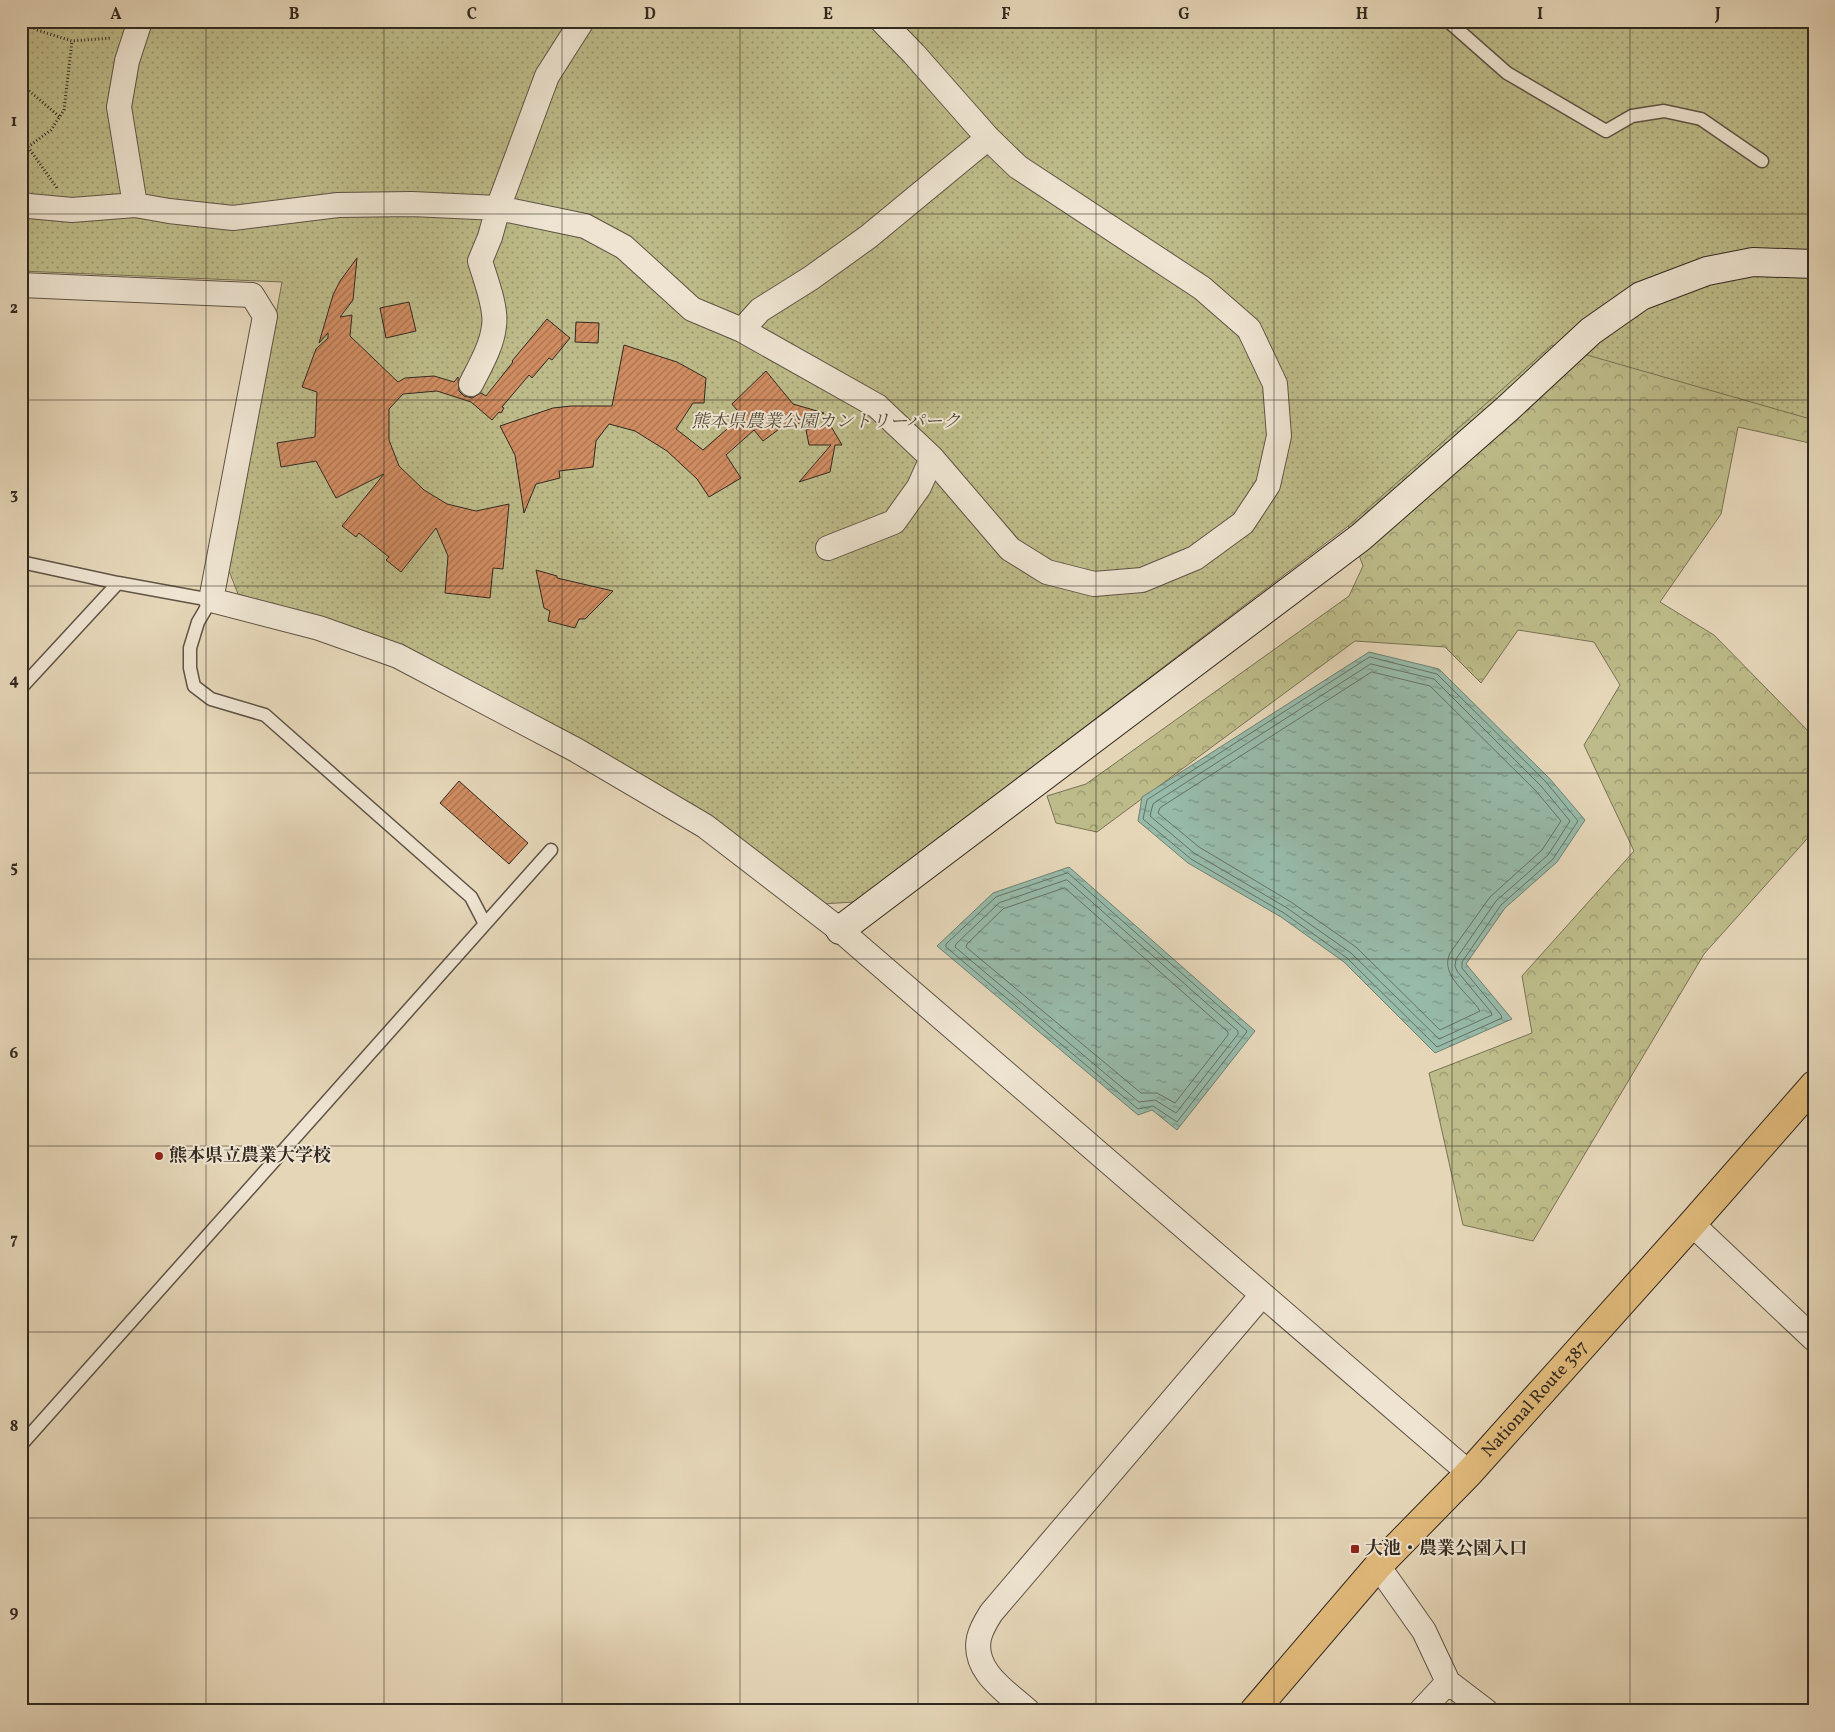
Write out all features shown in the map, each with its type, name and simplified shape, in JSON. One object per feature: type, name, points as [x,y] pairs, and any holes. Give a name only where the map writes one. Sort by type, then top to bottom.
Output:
[{"type":"highway","name":"National Route 387","points":[[1254,1711],[1378,1566],[1469,1473],[1814,1085]]},
{"type":"street","points":[[471,384],[485,356],[495,325],[490,291],[480,261],[547,76],[582,21]]},
{"type":"street","points":[[21,204],[72,210],[135,205],[233,218],[338,205],[412,204],[498,208],[585,226],[624,247],[692,308],[742,330],[877,406],[932,458],[1010,549],[1047,572],[1094,584],[1142,580],[1195,558],[1243,523],[1268,485],[1278,436],[1275,384],[1249,329],[1202,288],[1018,167],[988,138],[914,54],[882,21]]},
{"type":"street","points":[[135,205],[119,107],[127,61],[137,29]]},
{"type":"street","points":[[742,330],[760,310],[811,278],[868,237],[988,138]]},
{"type":"street","points":[[840,930],[1361,537],[1508,409],[1591,332],[1642,296],[1707,270],[1753,262],[1814,264]]},
{"type":"street","points":[[21,286],[252,294],[265,316],[211,600],[319,628],[407,660],[576,750],[705,826],[840,930],[1469,1473]]},
{"type":"street","points":[[828,548],[894,522],[919,487],[932,458]]},
{"type":"street","points":[[1692,1224],[1814,1339]]},
{"type":"street","points":[[1028,1711],[986,1673],[978,1652],[982,1629],[991,1614],[1262,1295]]},
{"type":"street","points":[[1378,1566],[1424,1631],[1448,1682],[1486,1711]]},
{"type":"street","points":[[1421,1711],[1448,1682]]},
{"type":"lane","points":[[1448,21],[1507,73],[1606,131],[1632,116],[1664,111],[1701,119],[1762,161]]},
{"type":"lane","points":[[21,562],[118,583],[211,600],[198,622],[190,648],[190,668],[194,686],[211,699],[265,715],[471,897],[485,924]]},
{"type":"lane","points":[[21,688],[118,583]]},
{"type":"lane","points":[[21,1445],[551,850]]},
{"type":"path","points":[[22,21],[37,30],[72,41],[137,29]]},
{"type":"path","points":[[21,148],[28,147],[51,130],[64,110],[72,41]]},
{"type":"path","points":[[21,84],[60,117]]},
{"type":"path","points":[[28,147],[72,210]]},
{"type":"green space","name":"熊本県農業公園カントリーパーク","points":[[21,21],[1814,21],[1814,420],[1552,345],[1347,527],[855,902],[821,904],[710,816],[404,645],[238,594],[229,571],[282,282],[21,271]]},
{"type":"green space","points":[[1814,293],[1814,444],[1738,427],[1721,514],[1660,602],[1714,635],[1814,737],[1814,831],[1704,954],[1533,1241],[1463,1225],[1429,1073],[1532,1033],[1522,976],[1634,851],[1584,745],[1620,685],[1594,642],[1518,630],[1481,683],[1445,647],[1355,641],[1097,832],[1056,823],[1047,796],[1086,784],[1349,596],[1363,566],[1343,511],[1453,341]]},
{"type":"water","points":[[1369,652],[1439,669],[1550,779],[1585,820],[1557,862],[1505,908],[1466,964],[1512,1019],[1435,1053],[1344,962],[1281,917],[1188,863],[1138,821],[1142,797]]},
{"type":"water","points":[[1069,867],[1255,1031],[1177,1130],[1152,1110],[1138,1115],[937,946],[993,893]]},
{"type":"building","points":[[357,258],[353,300],[340,317],[352,315],[350,336],[398,382],[405,378],[434,376],[454,382],[458,377],[459,391],[464,396],[472,398],[481,393],[486,396],[547,319],[570,338],[552,360],[549,358],[532,378],[529,375],[502,407],[504,408],[501,413],[499,412],[492,420],[471,402],[437,391],[403,394],[389,409],[389,440],[399,466],[424,490],[447,504],[476,511],[509,504],[503,569],[493,568],[490,598],[445,593],[448,556],[436,528],[401,572],[386,560],[389,557],[359,533],[356,537],[342,526],[384,474],[336,498],[316,461],[281,467],[277,443],[315,437],[317,392],[302,387],[316,349],[328,338],[328,333],[319,343],[333,295],[340,281]]},
{"type":"building","points":[[409,302],[416,331],[386,338],[380,308]]},
{"type":"building","points":[[576,322],[599,323],[598,343],[575,342]]},
{"type":"building","points":[[624,345],[677,362],[706,378],[704,403],[693,403],[676,429],[703,450],[742,416],[732,404],[766,371],[793,404],[824,413],[789,427],[786,424],[763,441],[754,430],[726,455],[741,478],[709,497],[697,479],[667,451],[635,431],[609,424],[596,441],[593,467],[559,471],[560,478],[536,484],[524,513],[515,455],[500,426],[553,408],[612,406]]},
{"type":"building","points":[[829,423],[842,445],[835,445],[830,472],[799,482],[831,445],[809,445],[806,430]]},
{"type":"building","points":[[536,570],[557,576],[557,578],[613,591],[585,619],[579,619],[575,628],[548,621],[550,611],[544,608]]},
{"type":"building","points":[[459,781],[528,843],[509,864],[440,803]]},
{"type":"place","name":"熊本県立農業大学校","points":[[159,1156]]},
{"type":"place","name":"大池・農業公園入口","points":[[1355,1549]]}]
